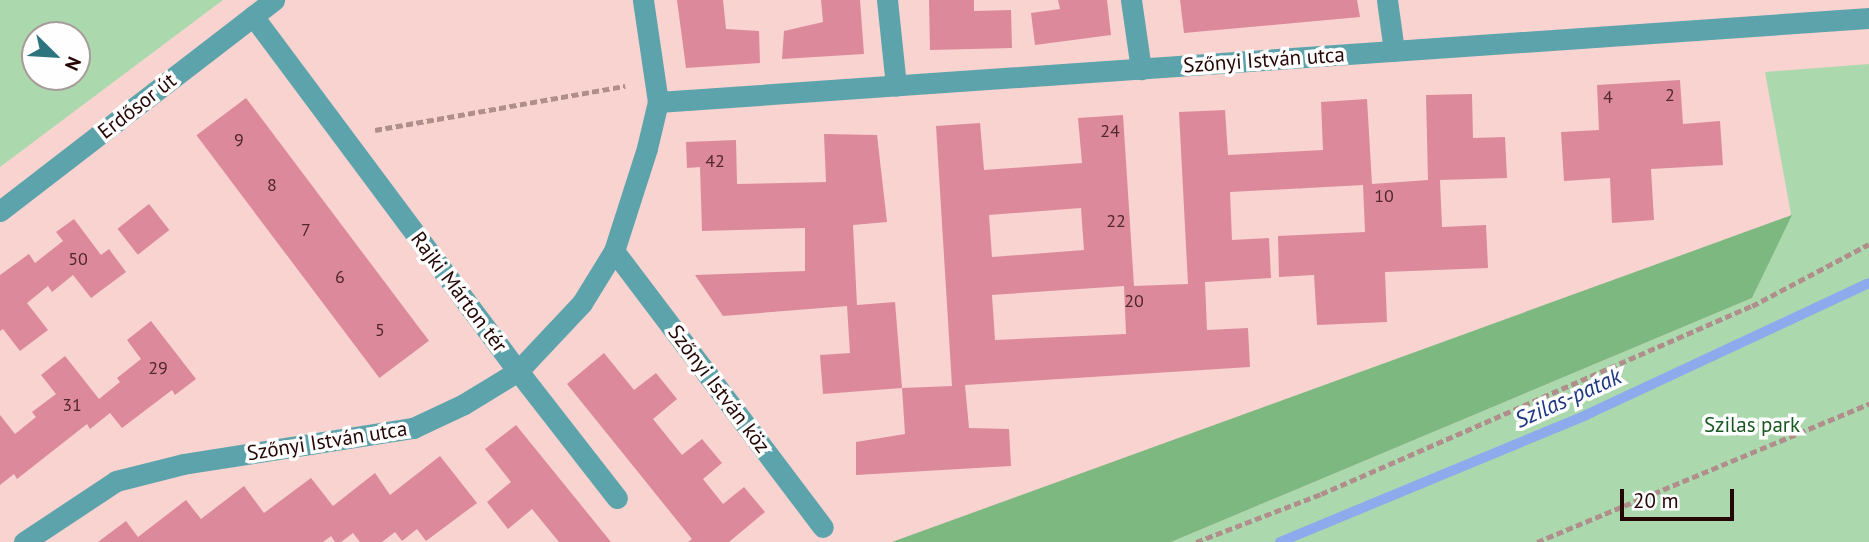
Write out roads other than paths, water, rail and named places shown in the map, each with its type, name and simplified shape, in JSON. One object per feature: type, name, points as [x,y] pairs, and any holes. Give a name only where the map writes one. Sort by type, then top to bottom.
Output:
[{"type":"street","name":"Erdősor út","points":[[0,211],[274,0]]},
{"type":"street","name":"Rajki Márton tér","points":[[253,16],[518,371],[582,303],[614,251],[647,148],[658,102],[657,80],[643,0]]},
{"type":"street","points":[[887,0],[896,86]]},
{"type":"street","points":[[1131,0],[1141,69]]},
{"type":"street","points":[[1387,0],[1394,51]]},
{"type":"street","name":"Szőnyi István utca","points":[[658,102],[1869,18]]},
{"type":"street","name":"Szőnyi István köz","points":[[614,251],[823,527]]},
{"type":"street","points":[[518,371],[617,498]]},
{"type":"street","name":"Szőnyi István utca","points":[[24,542],[116,481],[183,464],[413,428],[464,404],[518,371]]},
{"type":"waterway","name":"Szilas-patak","points":[[1280,542],[1586,415],[1869,283]]},
{"type":"park label","name":"Szilas park","points":[[1752,425]]}]
